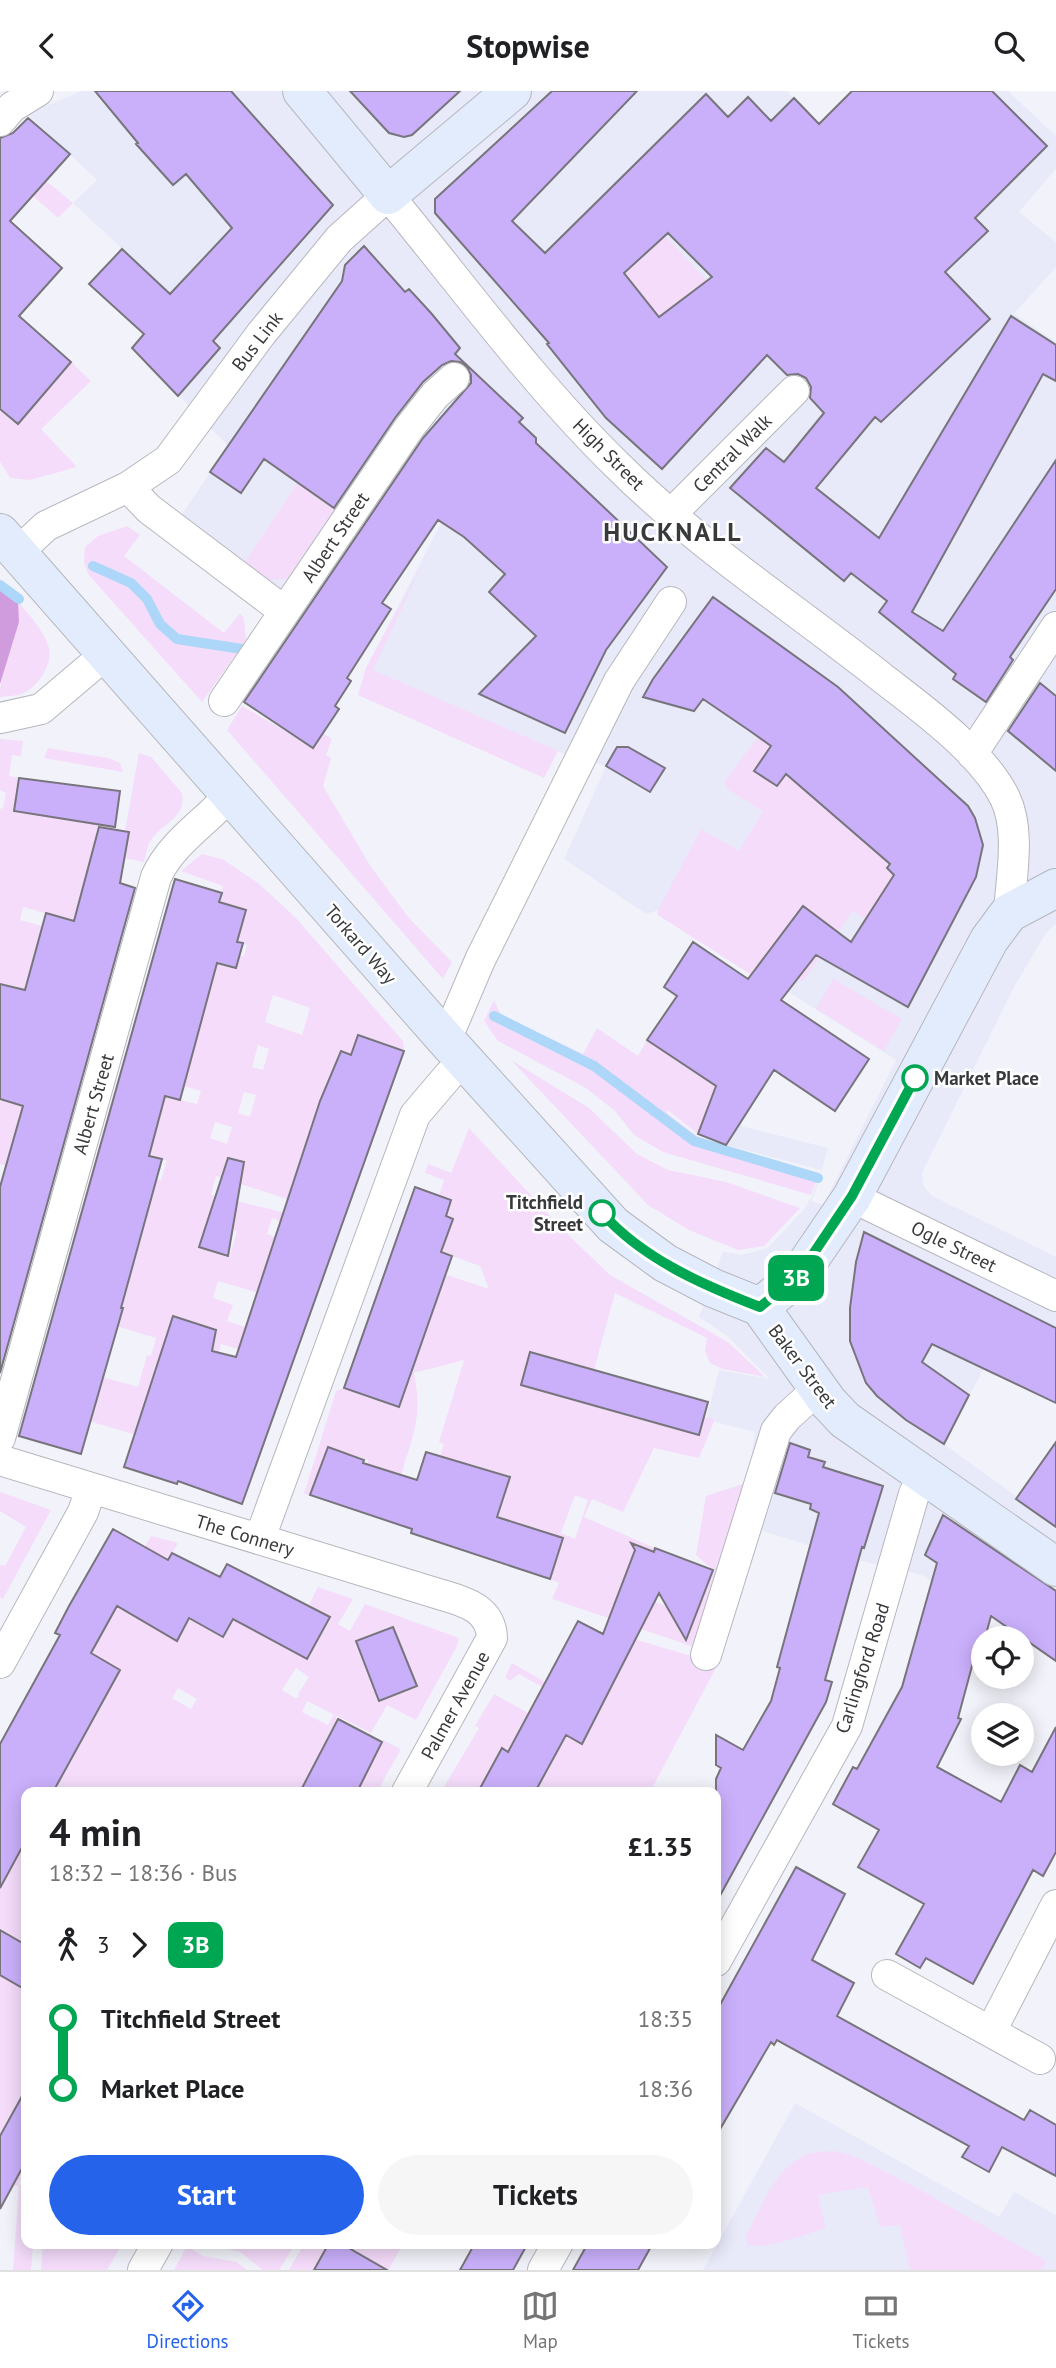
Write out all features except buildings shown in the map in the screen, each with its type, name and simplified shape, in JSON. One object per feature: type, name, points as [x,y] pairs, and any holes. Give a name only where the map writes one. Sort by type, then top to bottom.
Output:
[{"type":"street","points":[[0,121],[12,107],[38,91]]},
{"type":"street","name":"High Street","points":[[302,91],[553,397],[617,466],[671,514],[931,715],[984,766],[1005,797],[1010,812],[1013,842],[1009,913]]},
{"type":"street","points":[[388,195],[512,91]]},
{"type":"street","name":"Bus Link","points":[[8,543],[128,487],[168,460],[261,334],[339,239],[388,195]]},
{"type":"street","name":"Albert Street","points":[[224,701],[409,428],[435,395],[454,378]]},
{"type":"street","name":"Central Walk","points":[[671,514],[794,391]]},
{"type":"street","points":[[128,487],[149,509],[284,611]]},
{"type":"street","name":"Torkard Way","points":[[8,543],[455,1051],[613,1225],[665,1263],[713,1288],[760,1307]]},
{"type":"street","points":[[260,1538],[415,1115],[449,1075],[480,960],[619,681],[671,601]]},
{"type":"street","points":[[972,754],[1056,627]]},
{"type":"street","points":[[0,718],[41,709],[106,654]]},
{"type":"street","name":"Albert Street","points":[[0,1439],[156,877],[175,846],[230,796]]},
{"type":"street","points":[[1009,913],[1056,888]]},
{"type":"street","name":"Baker Street","points":[[1009,913],[989,940],[852,1196],[799,1275],[760,1307],[818,1389],[845,1420],[1056,1567]]},
{"type":"street","name":"Ogle Street","points":[[852,1196],[1056,1296]]},
{"type":"street","points":[[706,1655],[776,1431],[787,1417],[818,1389]]},
{"type":"street","name":"The Connery","points":[[0,1460],[467,1603],[478,1609],[486,1618]]},
{"type":"street","name":"Carlingford Road","points":[[721,1952],[847,1726],[914,1494],[923,1475]]},
{"type":"street","points":[[0,1663],[83,1512],[90,1489]]},
{"type":"street","name":"Palmer Avenue","points":[[410,1787],[492,1638],[492,1627],[486,1618]]},
{"type":"street","points":[[991,2031],[1056,1905]]},
{"type":"street","points":[[887,1975],[1040,2059]]},
{"type":"street","points":[[143,2270],[155,2249]]},
{"type":"street","points":[[543,2270],[555,2249]]},
{"type":"shaded area","points":[[82,91],[787,91],[819,124],[852,91],[1008,91],[1056,136],[1056,169],[1019,212],[1056,242],[1056,267],[1014,314],[1056,342],[1056,924],[1046,933],[1014,987],[922,1173],[923,1185],[931,1195],[1056,1257],[1056,1343],[1025,1388],[983,1370],[944,1444],[1056,1525],[1056,1663],[1034,1647],[1034,1626],[1003,1626],[922,1575],[861,1561],[736,1523],[755,1432],[706,1420],[719,1370],[770,1379],[727,1336],[699,1317],[723,1251],[741,1255],[768,1248],[804,1209],[812,1196],[821,1170],[733,1147],[698,1134],[668,1110],[697,1068],[746,1099],[741,1126],[828,1148],[816,1190],[811,1201],[823,1205],[896,1060],[659,910],[646,914],[564,859],[606,766],[571,757],[366,668],[442,521],[383,485],[287,597],[178,520],[228,446],[132,348],[175,298],[73,203],[97,180],[27,114]]},
{"type":"shaded area","points":[[46,181],[73,203],[58,218],[33,196]]},
{"type":"shaded area","points":[[629,197],[707,281],[659,317],[624,271]]},
{"type":"shaded area","points":[[71,362],[91,381],[41,429],[77,467],[30,480],[10,478],[0,461],[0,409],[18,424]]},
{"type":"shaded area","points":[[298,482],[340,512],[303,577],[269,580],[244,563]]},
{"type":"shaded area","points":[[127,526],[140,535],[124,556],[224,633],[240,613],[244,619],[246,640],[202,702],[88,574],[84,561],[85,547],[98,536]]},
{"type":"shaded area","points":[[423,563],[373,670],[558,751],[544,778],[358,695],[366,668]]},
{"type":"shaded area","points":[[0,582],[18,602],[19,622],[0,684]]},
{"type":"shaded area","points":[[18,602],[44,635],[49,648],[49,661],[43,675],[28,691],[20,695],[0,697],[3,673],[16,627]]},
{"type":"shaded area","points":[[242,706],[313,747],[318,740],[290,710],[332,739],[326,755],[331,758],[323,786],[371,867],[409,918],[452,962],[443,979],[227,730]]},
{"type":"shaded area","points":[[782,729],[754,771],[777,786],[786,773],[890,864],[896,877],[902,917],[877,901],[865,919],[853,911],[802,982],[798,978],[835,930],[803,906],[757,966],[775,990],[658,915],[658,910],[701,829],[739,851],[763,811],[730,791],[724,782],[758,737],[762,739]]},
{"type":"shaded area","points":[[0,739],[23,741],[21,756],[12,755],[9,776],[19,778],[14,808],[31,810],[32,814],[115,827],[109,856],[87,873],[74,921],[23,907],[20,920],[71,934],[6,1166],[0,1164],[0,809],[3,808],[6,793],[0,790]]},
{"type":"shaded area","points":[[48,748],[108,758],[120,763],[123,772],[44,758]]},
{"type":"shaded area","points":[[139,753],[151,757],[182,793],[183,801],[178,814],[150,842],[144,862],[124,858],[128,832],[125,831]]},
{"type":"shaded area","points":[[202,854],[224,860],[258,883],[296,918],[403,1041],[404,1051],[358,1035],[351,1055],[341,1051],[336,1064],[341,1083],[329,1078],[324,1092],[332,1106],[319,1101],[315,1112],[328,1118],[327,1122],[314,1118],[307,1136],[320,1141],[306,1146],[297,1172],[302,1192],[291,1188],[287,1199],[216,1176],[211,1195],[294,1215],[291,1225],[272,1218],[267,1234],[281,1239],[265,1295],[218,1281],[213,1298],[233,1305],[227,1321],[245,1327],[238,1349],[221,1344],[217,1358],[140,1436],[75,1417],[88,1373],[138,1387],[147,1355],[151,1356],[156,1338],[103,1322],[120,1319],[123,1308],[107,1304],[154,1179],[161,1180],[167,1161],[149,1156],[165,1096],[197,1104],[201,1091],[169,1082],[176,1055],[191,1059],[196,1043],[181,1039],[212,982],[203,959],[244,956],[247,945],[210,934],[240,929],[246,910],[219,902],[223,886],[181,871]],"holes":[[[273,995],[310,1008],[302,1035],[265,1022]],[[258,1045],[269,1049],[263,1070],[252,1067]],[[244,1092],[256,1095],[250,1117],[238,1113]],[[215,1122],[232,1127],[227,1144],[210,1138]],[[208,1222],[237,1231],[229,1258],[200,1247]],[[164,1342],[185,1348],[138,1428]]]},
{"type":"shaded area","points":[[833,979],[902,1019],[884,1051],[816,1009]]},
{"type":"shaded area","points":[[494,1000],[501,1015],[583,1054],[597,1028],[638,1056],[647,1040],[694,1072],[746,1099],[740,1125],[706,1113],[698,1134],[668,1110],[667,1113],[697,1136],[735,1150],[819,1173],[811,1195],[663,1152],[634,1135],[615,1111],[586,1088],[498,1041],[484,1021]]},
{"type":"shaded area","points":[[511,1060],[589,1108],[637,1154],[668,1170],[726,1182],[800,1208],[764,1246],[738,1250],[689,1230],[648,1205]]},
{"type":"shaded area","points":[[469,1128],[562,1229],[610,1275],[728,1342],[765,1377],[723,1369],[710,1363],[705,1351],[707,1338],[615,1293],[594,1370],[531,1352],[521,1384],[698,1435],[704,1417],[715,1419],[699,1458],[654,1448],[623,1512],[592,1499],[584,1517],[655,1548],[654,1552],[637,1546],[645,1598],[695,1617],[713,1570],[696,1555],[706,1496],[743,1484],[752,1488],[703,1650],[552,1599],[559,1583],[550,1579],[493,1517],[486,1499],[494,1471],[482,1468],[473,1496],[416,1482],[423,1463],[436,1467],[444,1444],[439,1442],[464,1360],[414,1373],[417,1414],[401,1475],[367,1464],[368,1460],[328,1447],[310,1495],[304,1494],[336,1391],[344,1388],[362,1394],[417,1355],[430,1320],[435,1271],[489,1289],[480,1266],[441,1252],[453,1219],[446,1216],[451,1201],[439,1196],[444,1180],[425,1173],[428,1164],[451,1173]],"holes":[[[575,1495],[588,1500],[575,1539],[561,1533]]]},
{"type":"shaded area","points":[[0,1492],[51,1510],[3,1599],[0,1597],[0,1565],[5,1566],[26,1527],[0,1511]]},
{"type":"shaded area","points":[[151,1536],[178,1543],[135,1617],[143,1622],[148,1615],[175,1610],[163,1633],[176,1641],[199,1601],[215,1610],[205,1627],[223,1637],[238,1608],[276,1590],[284,1592],[260,1634],[306,1659],[329,1617],[309,1605],[318,1587],[353,1599],[338,1624],[350,1631],[365,1604],[459,1638],[416,1720],[387,1705],[371,1733],[334,1715],[337,1719],[313,1767],[352,1787],[329,1787],[308,1776],[302,1787],[51,1787],[48,1755],[68,1765],[81,1742],[71,1715],[91,1725],[105,1700],[85,1690],[113,1683],[120,1670],[86,1650]],"holes":[[[393,1627],[417,1686],[379,1701],[356,1641]],[[296,1668],[309,1677],[298,1694],[299,1697],[295,1698],[282,1690]],[[178,1688],[197,1699],[191,1709],[172,1698]],[[307,1701],[334,1714],[328,1725],[302,1712]]]},
{"type":"shaded area","points":[[594,1630],[624,1636],[718,1664],[653,1787],[525,1787],[535,1767],[502,1749],[481,1787],[444,1787],[479,1728],[475,1726],[494,1694],[582,1743],[596,1717],[519,1674],[510,1681],[505,1677],[512,1663],[557,1689]]},
{"type":"shaded area","points":[[383,1740],[401,1749],[380,1787],[360,1787]]},
{"type":"shaded area","points":[[21,1849],[21,1949],[5,1977],[21,1987],[21,2098],[0,2136],[0,1888],[12,1865],[0,1858]]},
{"type":"shaded area","points":[[795,2103],[999,2217],[1014,2192],[1056,2215],[1056,2270],[703,2270],[715,2249],[721,2249],[721,2237]]},
{"type":"shaded area","points":[[835,2151],[858,2158],[915,2187],[1046,2261],[1042,2270],[910,2270],[900,2225],[880,2227],[868,2187],[818,2195],[826,2228],[774,2244],[747,2244],[746,2237],[779,2176],[800,2158],[813,2153]]},
{"type":"shaded area","points":[[0,2157],[21,2169],[21,2249],[33,2249],[31,2270],[13,2270],[19,2186],[0,2184]]},
{"type":"shaded area","points":[[43,2249],[119,2249],[107,2270],[41,2270]]},
{"type":"shaded area","points":[[185,2249],[192,2249],[203,2256],[237,2262],[247,2270],[174,2270]]},
{"type":"shaded area","points":[[226,2249],[292,2249],[279,2270],[263,2270],[240,2252]]},
{"type":"shaded area","points":[[301,2249],[326,2249],[314,2270],[289,2270]]},
{"type":"shaded area","points":[[349,2249],[400,2249],[388,2270]]},
{"type":"waterway","points":[[93,566],[131,583],[147,599],[160,624],[177,639],[242,649]]},
{"type":"waterway","points":[[0,585],[19,599]]},
{"type":"waterway","points":[[494,1016],[594,1066],[694,1141],[818,1178]]},
{"type":"bus line","name":"3B","points":[[602,1213],[613,1225],[665,1263],[713,1288],[760,1307],[799,1275],[852,1196],[915,1078]]},
{"type":"place","name":"Market Place","points":[[915,1078]]},
{"type":"place","name":"Titchfield Street","points":[[602,1213]]},
{"type":"district","name":"HUCKNALL","points":[[673,531]]}]
